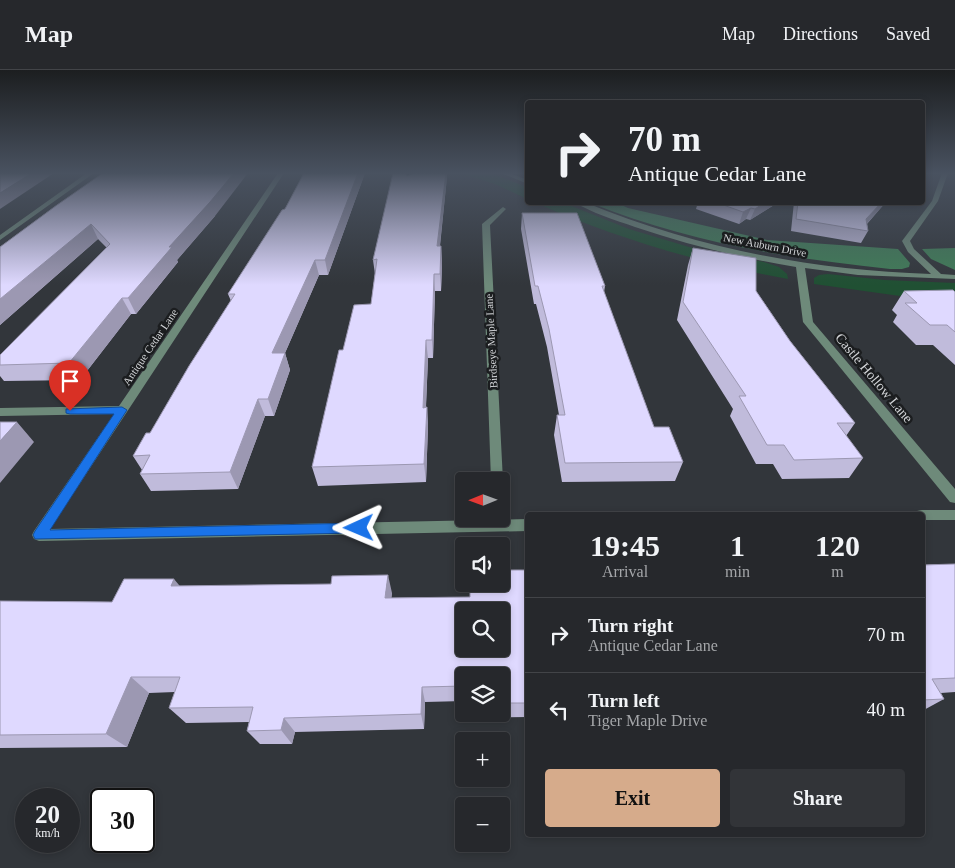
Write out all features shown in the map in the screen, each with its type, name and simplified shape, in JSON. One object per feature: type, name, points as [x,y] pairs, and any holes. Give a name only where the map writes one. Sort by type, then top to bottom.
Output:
[{"type":"street","points":[[0,238],[38,210]]},
{"type":"street","name":"Antique Cedar Lane","points":[[257,210],[39,535],[455,523]]},
{"type":"street","name":"Birdseye Maple Lane","points":[[497,472],[486,224],[501,210]]},
{"type":"street","name":"New Auburn Drive","points":[[595,210],[654,231],[754,256],[843,270],[955,277]]},
{"type":"street","points":[[929,210],[906,241],[911,250],[939,277]]},
{"type":"street","name":"Castle Hollow Lane","points":[[800,264],[808,322],[955,498]]},
{"type":"street","points":[[0,412],[122,410]]},
{"type":"street","points":[[925,515],[955,515]]},
{"type":"street","points":[[510,523],[525,525]]},
{"type":"green space","points":[[553,210],[582,210],[629,229],[689,247],[764,262],[779,267],[787,274],[788,279],[691,257],[629,239]]},
{"type":"green space","points":[[610,210],[638,210],[767,240],[898,249],[910,263],[909,267],[890,269],[775,254],[701,238]]},
{"type":"green space","points":[[955,248],[955,270],[931,259],[922,249]]},
{"type":"green space","points":[[828,274],[885,280],[955,283],[955,298],[900,296],[814,284],[814,278],[819,275]]},
{"type":"building","points":[[50,210],[202,210],[169,247],[172,247],[128,298],[122,298],[69,363],[0,365],[0,355],[110,244],[91,224],[0,299],[0,247]]},
{"type":"building","points":[[282,210],[344,210],[325,260],[315,260],[272,353],[285,353],[268,399],[258,399],[230,472],[140,474],[150,455],[133,456],[146,433],[150,433],[189,366],[235,294],[228,294]]},
{"type":"building","points":[[384,210],[441,210],[437,246],[441,246],[440,274],[434,274],[432,340],[426,340],[423,408],[427,407],[424,464],[312,467],[339,350],[343,350],[354,305],[371,304],[377,259],[373,260]]},
{"type":"building","points":[[797,210],[874,210],[866,219],[868,231],[796,219]]},
{"type":"building","points":[[522,213],[577,213],[605,286],[602,286],[654,427],[669,427],[683,462],[565,463],[557,415],[565,415],[549,329],[538,286],[535,286]]},
{"type":"building","points":[[693,248],[756,258],[756,291],[790,341],[855,423],[837,423],[863,458],[794,460],[784,445],[767,445],[739,396],[746,396],[683,302]]},
{"type":"building","points":[[953,290],[955,292],[955,332],[947,325],[930,325],[905,303],[917,303],[904,291]]},
{"type":"building","points":[[0,422],[17,422],[0,441]]},
{"type":"building","points":[[955,564],[955,678],[932,679],[944,699],[925,700],[925,565]]},
{"type":"building","points":[[510,570],[525,570],[525,703],[510,703],[510,667],[455,667],[455,686],[422,687],[421,714],[284,718],[281,730],[247,731],[253,707],[169,708],[180,677],[131,677],[106,734],[0,735],[0,601],[112,602],[124,579],[174,579],[171,586],[331,584],[332,576],[388,575],[385,598],[470,597],[470,592],[510,592]]},
{"type":"route","points":[[70,411],[122,410],[39,535],[359,528]]}]
